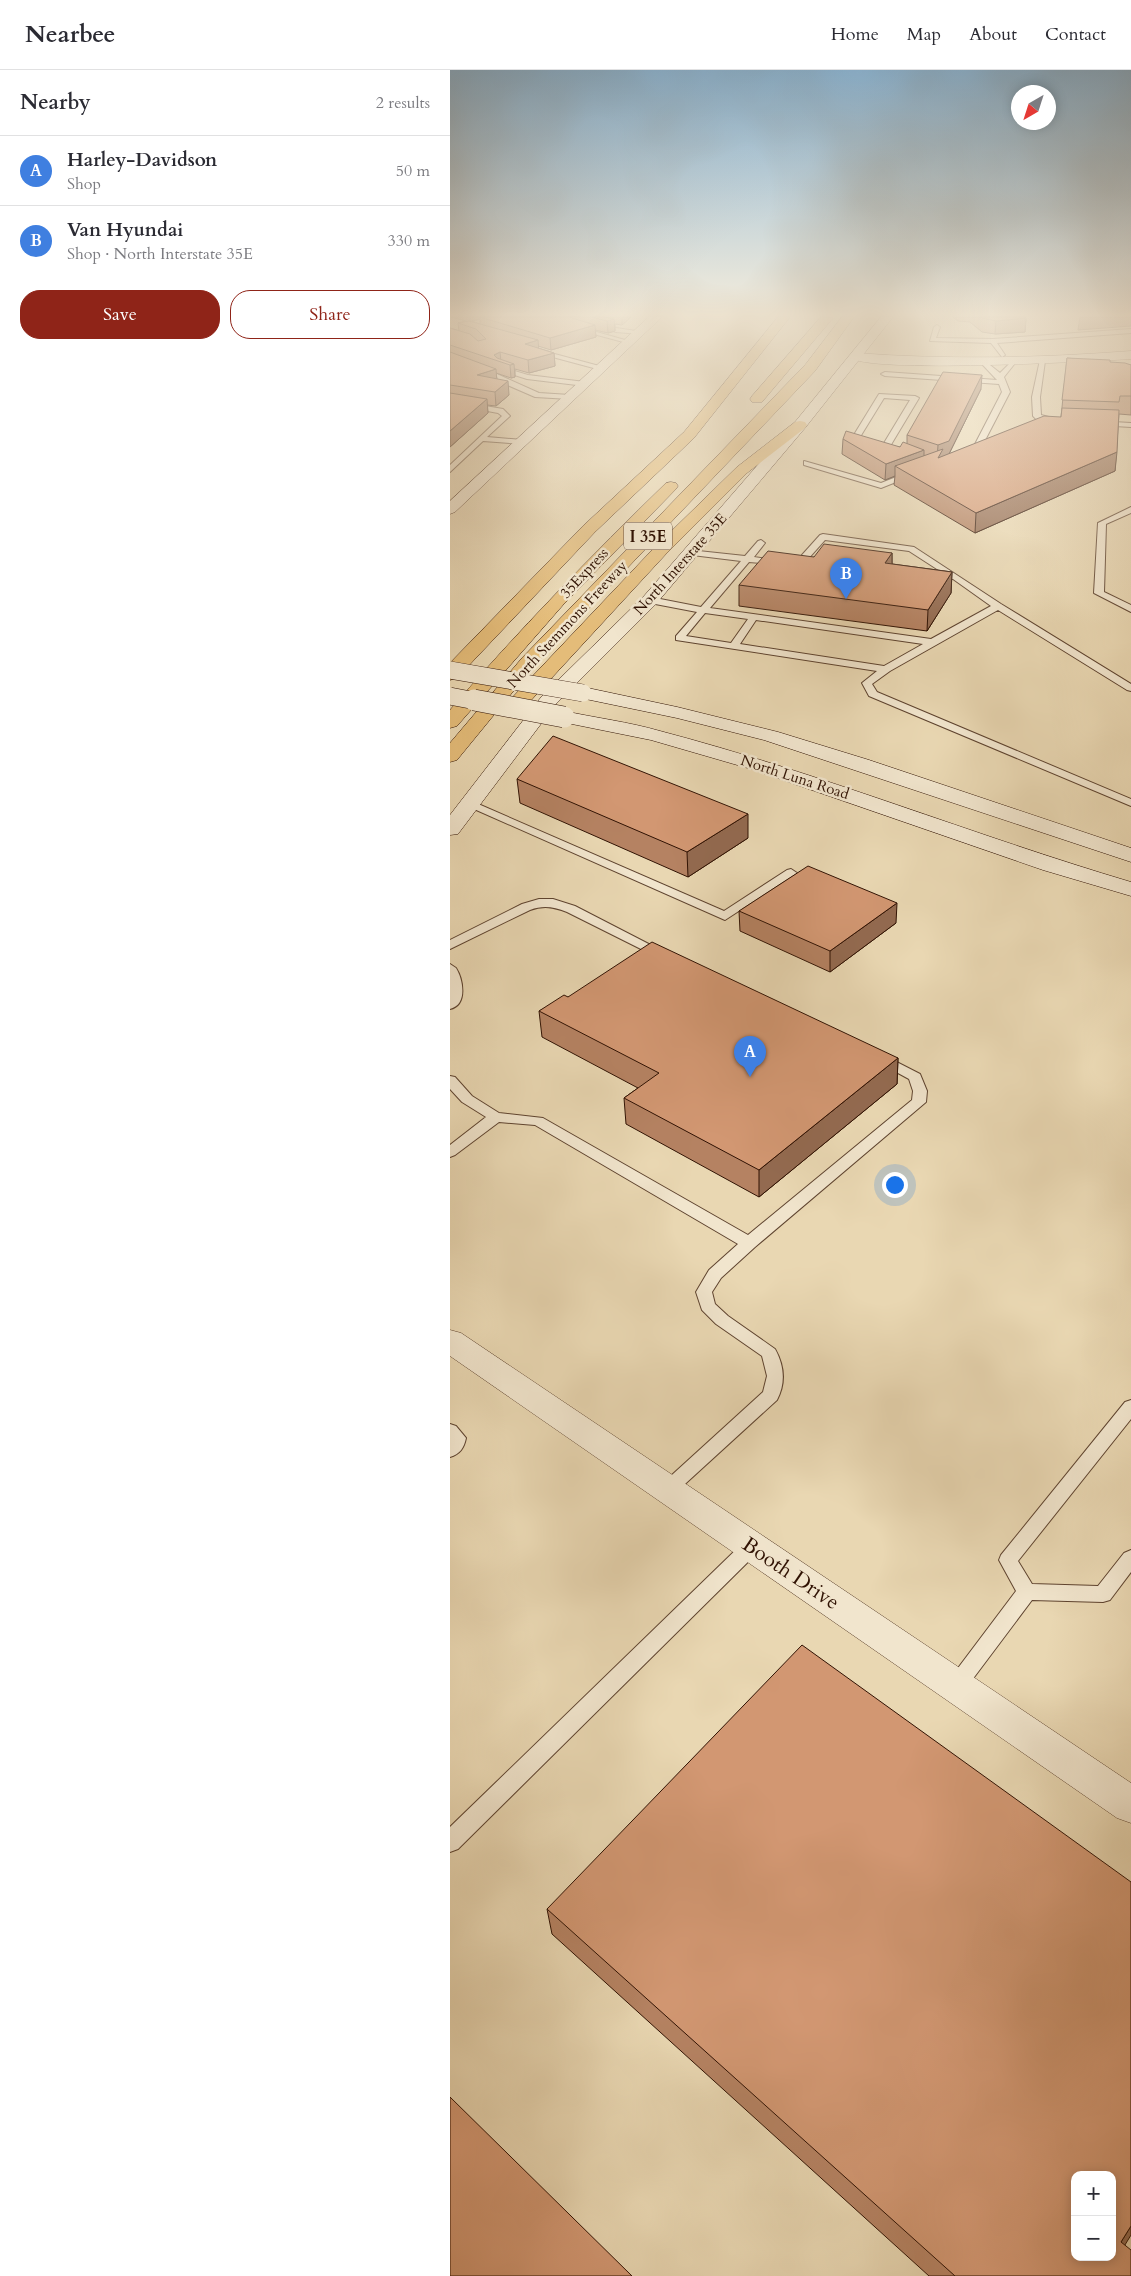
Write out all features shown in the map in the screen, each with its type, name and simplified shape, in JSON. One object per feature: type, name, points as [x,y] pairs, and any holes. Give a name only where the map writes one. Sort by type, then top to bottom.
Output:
[{"type":"highway","name":"I 35E","points":[[450,672],[589,530],[689,435],[701,420]]},
{"type":"highway","points":[[706,455],[739,420]]},
{"type":"highway","name":"North Stemmons Freeway","points":[[451,754],[528,662],[760,420]]},
{"type":"highway","points":[[451,754],[504,718],[660,551],[742,470],[800,425]]},
{"type":"highway","name":"35Express","points":[[450,722],[504,658],[617,539],[685,473]]},
{"type":"main road","points":[[450,509],[546,420]]},
{"type":"main road","name":"North Interstate 35E","points":[[450,829],[550,700],[650,600],[804,420]]},
{"type":"main road","name":"North Luna Road","points":[[450,672],[583,693],[689,714],[772,736],[1131,855]]},
{"type":"main road","name":"North Luna Road","points":[[450,696],[654,735],[758,765],[1051,865],[1131,889]]},
{"type":"main road","name":"Booth Drive","points":[[450,1341],[1131,1805]]},
{"type":"lane","points":[[450,470],[461,453],[502,420]]},
{"type":"lane","points":[[867,420],[856,438],[893,451]]},
{"type":"lane","points":[[884,448],[902,420]]},
{"type":"lane","points":[[960,456],[976,450],[992,420]]},
{"type":"lane","points":[[1048,420],[1062,422]]},
{"type":"lane","points":[[1090,423],[1131,425]]},
{"type":"lane","points":[[480,439],[522,442]]},
{"type":"lane","points":[[808,464],[881,486],[921,471]]},
{"type":"lane","points":[[1131,510],[1102,523],[1099,593],[1131,609]]},
{"type":"lane","points":[[692,552],[775,564],[802,558],[823,537],[911,549],[998,606],[1131,688]]},
{"type":"lane","points":[[760,543],[679,638],[886,668]]},
{"type":"lane","points":[[918,572],[956,577]]},
{"type":"lane","points":[[650,600],[702,610],[933,642]]},
{"type":"lane","points":[[998,606],[886,668],[866,683],[872,694],[1131,803]]},
{"type":"lane","points":[[734,646],[754,617]]},
{"type":"lane","points":[[469,803],[725,916],[791,873]]},
{"type":"lane","points":[[450,945],[526,907],[539,903],[553,903],[571,909],[676,961]]},
{"type":"lane","points":[[450,968],[456,980],[458,992],[450,1005]]},
{"type":"lane","points":[[668,1489],[771,1395],[776,1376],[768,1353],[722,1320],[708,1306],[704,1292],[715,1274],[749,1243],[919,1102],[920,1091],[914,1077],[903,1068],[868,1052]]},
{"type":"lane","points":[[450,1080],[467,1099],[496,1117],[538,1121],[749,1243]]},
{"type":"lane","points":[[450,1152],[496,1117]]},
{"type":"lane","points":[[1027,1592],[1008,1560],[1131,1407]]},
{"type":"lane","points":[[450,1431],[457,1438],[456,1444],[450,1450]]},
{"type":"lane","points":[[450,1842],[752,1546]]},
{"type":"lane","points":[[1027,1592],[1103,1594],[1131,1558]]},
{"type":"lane","points":[[956,1686],[1027,1592]]},
{"type":"building","points":[[450,420],[463,420],[450,431]]},
{"type":"building","points":[[916,420],[960,420],[949,441],[938,445],[907,435]]},
{"type":"building","points":[[1034,420],[1119,420],[1117,452],[976,513],[895,466],[943,449],[938,458]]},
{"type":"building","points":[[846,431],[900,447],[903,442],[924,450],[886,464],[843,439]]},
{"type":"building","points":[[824,544],[892,553],[885,563],[952,572],[928,610],[739,585],[768,551],[814,557]]},
{"type":"building","points":[[553,736],[748,814],[687,852],[517,779]]},
{"type":"building","points":[[808,866],[897,903],[830,951],[739,911]]},
{"type":"building","points":[[652,942],[898,1058],[759,1170],[624,1098],[659,1073],[539,1011],[564,995],[568,997]]},
{"type":"building","points":[[802,1645],[1131,1882],[1131,2226],[1121,2242],[1131,2250],[1131,2276],[955,2276],[547,1909]]},
{"type":"building","points":[[450,2097],[632,2276],[450,2276]]},
{"type":"place","name":"Van Hyundai","points":[[846,599]]},
{"type":"place","name":"Harley-Davidson","points":[[750,1077]]}]
